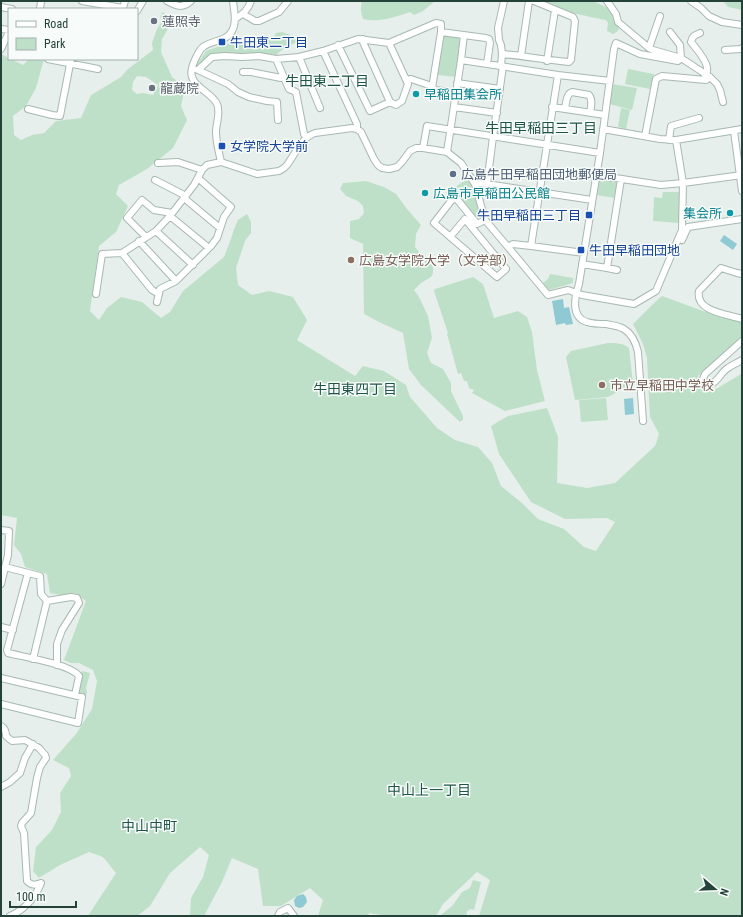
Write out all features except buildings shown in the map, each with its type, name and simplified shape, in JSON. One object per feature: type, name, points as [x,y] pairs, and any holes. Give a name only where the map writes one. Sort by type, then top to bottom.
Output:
[{"type":"street","points":[[83,1],[123,8],[125,1]]},
{"type":"street","points":[[167,1],[176,6],[186,5],[191,1]]},
{"type":"street","points":[[195,69],[203,46],[223,39],[233,31],[235,19],[233,1]]},
{"type":"street","points":[[235,19],[243,14],[250,5],[251,1]]},
{"type":"street","points":[[243,14],[259,21],[279,12],[288,1]]},
{"type":"street","points":[[487,184],[500,89],[502,54],[501,45],[498,40],[498,28],[504,1]]},
{"type":"street","points":[[521,56],[528,1]]},
{"type":"street","points":[[502,54],[547,61],[568,62],[571,60],[575,21],[573,17],[534,1]]},
{"type":"street","points":[[607,1],[616,14],[618,22],[649,48],[681,58],[717,84],[723,102]]},
{"type":"street","points":[[691,1],[701,8],[708,16],[722,22],[742,25]]},
{"type":"street","points":[[547,61],[555,10]]},
{"type":"street","points":[[649,48],[660,16]]},
{"type":"street","points":[[221,162],[216,132],[219,112],[217,105],[214,100],[197,85],[193,80],[191,73],[212,58],[225,56],[259,56],[276,59],[299,58],[358,38],[389,43],[436,23],[441,24],[441,32],[432,86]]},
{"type":"street","points":[[441,32],[486,38],[489,40],[490,43],[487,64]]},
{"type":"street","points":[[670,32],[680,45],[681,58]]},
{"type":"street","points":[[1,49],[8,33]]},
{"type":"street","points":[[645,136],[656,79],[662,76],[706,80],[707,65],[691,42],[694,35],[700,33]]},
{"type":"street","points":[[446,152],[464,35]]},
{"type":"street","points":[[364,39],[363,42],[390,102],[396,105],[402,101],[408,84],[389,43]]},
{"type":"street","points":[[643,421],[637,345],[632,336],[624,328],[614,325],[586,322],[580,319],[576,313],[576,292],[579,284],[584,253],[616,43],[640,54],[678,61],[681,58]]},
{"type":"street","points":[[338,45],[370,111],[390,102]]},
{"type":"street","points":[[725,50],[742,48]]},
{"type":"street","points":[[323,51],[357,124],[357,128],[361,132],[378,164],[382,168],[389,169],[397,167],[410,151],[416,148],[449,153],[461,163],[475,184],[485,220],[548,295],[568,290],[634,304],[656,292],[682,230],[683,183],[676,140]]},
{"type":"street","points":[[299,58],[320,108]]},
{"type":"street","points":[[276,59],[289,89],[296,92],[304,134],[306,137]]},
{"type":"street","points":[[60,60],[71,61],[98,69]]},
{"type":"street","points":[[461,60],[610,82]]},
{"type":"street","points":[[28,109],[60,116],[71,61]]},
{"type":"street","points":[[195,69],[228,84],[238,92],[249,97],[277,102],[278,120]]},
{"type":"street","points":[[243,72],[251,72],[281,78],[283,77]]},
{"type":"street","points":[[532,246],[546,144],[558,75]]},
{"type":"street","points":[[406,80],[411,79],[432,86],[432,88],[436,90],[456,92]]},
{"type":"street","points":[[457,83],[500,89]]},
{"type":"street","points":[[565,109],[568,94],[572,92],[591,96],[590,113]]},
{"type":"street","points":[[454,107],[496,113]]},
{"type":"street","points":[[552,108],[605,115]]},
{"type":"street","points":[[669,140],[671,126],[699,118]]},
{"type":"street","points":[[423,148],[427,126],[600,153]]},
{"type":"street","points":[[96,294],[102,254],[122,253],[156,231],[185,197],[194,185],[202,170],[207,165],[221,162],[257,174],[279,171],[287,165],[306,137],[315,133],[357,128]]},
{"type":"street","points":[[603,129],[669,140],[742,129]]},
{"type":"street","points":[[734,131],[742,191]]},
{"type":"street","points":[[158,163],[178,162],[202,170]]},
{"type":"street","points":[[596,175],[661,185],[741,175]]},
{"type":"street","points":[[157,302],[160,289],[176,281],[210,248],[217,238],[224,217],[231,207],[198,178]]},
{"type":"street","points":[[607,268],[621,179]]},
{"type":"street","points":[[155,180],[185,197],[220,228]]},
{"type":"street","points":[[475,184],[480,183],[540,191],[592,200]]},
{"type":"street","points":[[450,237],[465,219],[506,269],[497,277],[450,237],[434,223],[451,201],[456,198],[477,224],[485,220]]},
{"type":"street","points":[[146,237],[128,218],[142,200],[154,210],[171,214],[210,248]]},
{"type":"street","points":[[667,265],[674,259],[688,227],[742,219]]},
{"type":"street","points":[[156,231],[192,265]]},
{"type":"street","points":[[139,241],[176,281]]},
{"type":"street","points":[[508,247],[513,244],[584,253]]},
{"type":"street","points":[[122,253],[152,290],[159,294]]},
{"type":"street","points":[[582,264],[617,270]]},
{"type":"street","points":[[742,274],[737,274],[721,268],[699,291],[698,296],[704,307],[742,319]]},
{"type":"street","points":[[742,341],[705,374],[703,378],[704,382],[707,384],[712,384],[728,367],[742,360]]},
{"type":"street","points":[[1,530],[9,531],[8,555],[1,584]]},
{"type":"street","points":[[5,567],[40,576],[41,594],[47,601]]},
{"type":"street","points":[[28,573],[7,650],[8,653],[57,665],[76,672],[79,676],[74,695]]},
{"type":"street","points":[[47,601],[70,597],[77,598],[79,603],[62,630],[57,644],[57,665]]},
{"type":"street","points":[[33,659],[47,601]]},
{"type":"street","points":[[1,627],[13,630]]},
{"type":"street","points":[[1,678],[82,697],[78,723],[1,704]]},
{"type":"street","points":[[1,726],[6,732],[6,736],[12,741],[25,740],[39,748],[46,758],[40,767],[37,778],[32,813],[22,822],[21,826],[24,833],[27,882],[34,885],[41,883],[32,899],[18,912],[10,916]]},
{"type":"street","points":[[1,787],[10,782],[20,773],[25,758],[33,744]]},
{"type":"street","points":[[278,916],[280,912],[288,908],[294,916]]},
{"type":"green space","points":[[362,1],[435,1],[423,11],[414,15],[410,12],[387,19],[369,20],[363,19],[361,10]]},
{"type":"green space","points":[[545,1],[593,1],[608,8],[612,14],[614,22],[619,27],[618,31],[613,34],[607,31],[608,23],[606,20],[565,11],[550,5]]},
{"type":"green space","points":[[723,1],[742,1],[742,10],[728,7]]},
{"type":"green space","points":[[163,12],[170,17],[172,22],[162,39],[161,52],[172,77],[185,87],[181,106],[187,120],[173,148],[147,169],[119,185],[116,194],[128,206],[116,232],[99,246],[90,311],[99,320],[107,308],[121,297],[142,302],[161,318],[170,312],[183,291],[224,257],[238,220],[247,214],[251,222],[251,233],[245,241],[236,268],[238,285],[252,295],[269,291],[293,297],[307,320],[297,340],[355,376],[363,366],[384,371],[406,385],[410,397],[437,428],[455,440],[478,447],[492,463],[501,486],[522,503],[538,519],[564,529],[584,547],[596,551],[615,522],[607,518],[565,519],[531,502],[499,454],[491,426],[508,416],[547,408],[558,437],[557,483],[587,488],[615,483],[655,446],[659,434],[650,417],[647,358],[643,344],[633,324],[662,296],[703,311],[742,321],[742,336],[698,376],[702,387],[711,392],[742,374],[742,916],[479,916],[490,880],[477,872],[443,904],[436,916],[387,916],[369,913],[368,916],[318,916],[323,900],[310,888],[281,906],[263,906],[258,869],[232,858],[222,882],[204,916],[190,916],[191,898],[203,877],[209,855],[200,847],[170,873],[150,906],[137,916],[88,916],[116,873],[103,857],[89,852],[60,865],[39,878],[33,871],[36,847],[52,830],[61,812],[60,793],[71,776],[69,768],[53,760],[76,734],[92,709],[97,681],[93,670],[79,663],[71,663],[64,660],[86,601],[75,593],[61,595],[50,593],[47,574],[25,567],[21,554],[14,545],[17,518],[1,515],[1,54],[8,58],[8,60],[13,60],[23,65],[28,60],[44,60],[36,88],[26,106],[13,116],[14,135],[21,140],[32,135],[44,133],[56,121],[81,118],[91,95],[121,77],[128,69],[153,50],[152,43],[157,29],[162,21],[160,16]],"holes":[[[137,76],[146,77],[158,85],[153,95],[143,93],[137,94],[132,90],[133,82]]]},
{"type":"green space","points":[[282,32],[294,36],[297,40],[296,43],[288,45],[276,55],[218,53],[209,56],[198,65],[197,64],[206,51],[227,44],[263,42],[273,38],[276,33]]},
{"type":"green space","points":[[444,35],[460,37],[456,77],[437,75]]},
{"type":"green space","points":[[628,69],[654,74],[650,89],[625,84]]},
{"type":"green space","points":[[612,84],[637,88],[632,110],[609,104]]},
{"type":"green space","points":[[621,108],[630,110],[626,129],[618,127]]},
{"type":"green space","points":[[599,178],[618,182],[615,198],[596,195]]},
{"type":"green space","points":[[468,179],[471,183],[480,216],[478,218],[453,188]]},
{"type":"green space","points":[[366,181],[384,187],[396,194],[421,225],[416,234],[415,247],[420,253],[427,257],[433,267],[433,273],[431,277],[421,283],[414,290],[428,316],[432,338],[427,353],[431,363],[443,369],[451,383],[451,391],[463,416],[463,420],[460,422],[421,385],[409,369],[403,333],[364,314],[363,244],[350,238],[350,221],[359,219],[364,213],[363,206],[358,201],[346,196],[340,189],[343,183]]},
{"type":"green space","points":[[663,192],[680,192],[679,223],[653,221],[654,197],[662,198]]},
{"type":"green space","points":[[550,274],[573,278],[573,283],[549,290],[543,283],[548,279]]},
{"type":"green space","points":[[473,277],[483,284],[494,318],[518,311],[527,317],[532,332],[537,370],[545,401],[505,411],[472,393],[474,390],[469,388],[467,381],[464,381],[461,373],[458,374],[447,334],[448,333],[434,291],[435,289]]},
{"type":"green space","points":[[608,343],[622,344],[629,348],[633,384],[608,397],[575,400],[566,357],[571,351]]},
{"type":"green space","points":[[606,398],[608,420],[581,422],[579,400]]},
{"type":"green space","points":[[82,671],[90,673],[86,688],[86,696],[79,694],[78,692]]},
{"type":"green space","points":[[473,880],[481,882],[474,910],[471,909],[467,911],[466,916],[440,916],[453,905],[462,892],[470,888]]},
{"type":"water","points":[[724,235],[737,244],[733,250],[720,241]]},
{"type":"water","points":[[563,299],[564,308],[569,307],[573,324],[566,325],[565,323],[556,325],[552,301]]},
{"type":"water","points":[[633,398],[634,414],[625,415],[624,399]]},
{"type":"water","points":[[303,894],[306,897],[307,902],[303,907],[299,908],[295,906],[294,900],[297,896]]},
{"type":"place","name":"蓮照寺","points":[[154,21]]},
{"type":"place","name":"牛田東二丁目","points":[[222,42]]},
{"type":"place","name":"龍蔵院","points":[[152,88]]},
{"type":"place","name":"早稲田集会所","points":[[416,94]]},
{"type":"place","name":"女学院大学前","points":[[222,146]]},
{"type":"place","name":"広島牛田早稲田団地郵便局","points":[[453,174]]},
{"type":"place","name":"広島市早稲田公民館","points":[[425,193]]},
{"type":"place","name":"集会所","points":[[730,213]]},
{"type":"place","name":"牛田早稲田三丁目","points":[[589,215]]},
{"type":"place","name":"牛田早稲田団地","points":[[581,250]]},
{"type":"place","name":"広島女学院大学（文学部）","points":[[351,260]]},
{"type":"place","name":"市立早稲田中学校","points":[[602,385]]},
{"type":"district","name":"牛田東二丁目","points":[[327,81]]},
{"type":"district","name":"牛田早稲田三丁目","points":[[541,128]]},
{"type":"district","name":"牛田東四丁目","points":[[355,389]]},
{"type":"district","name":"中山上一丁目","points":[[429,790]]},
{"type":"district","name":"中山中町","points":[[149,826]]}]
